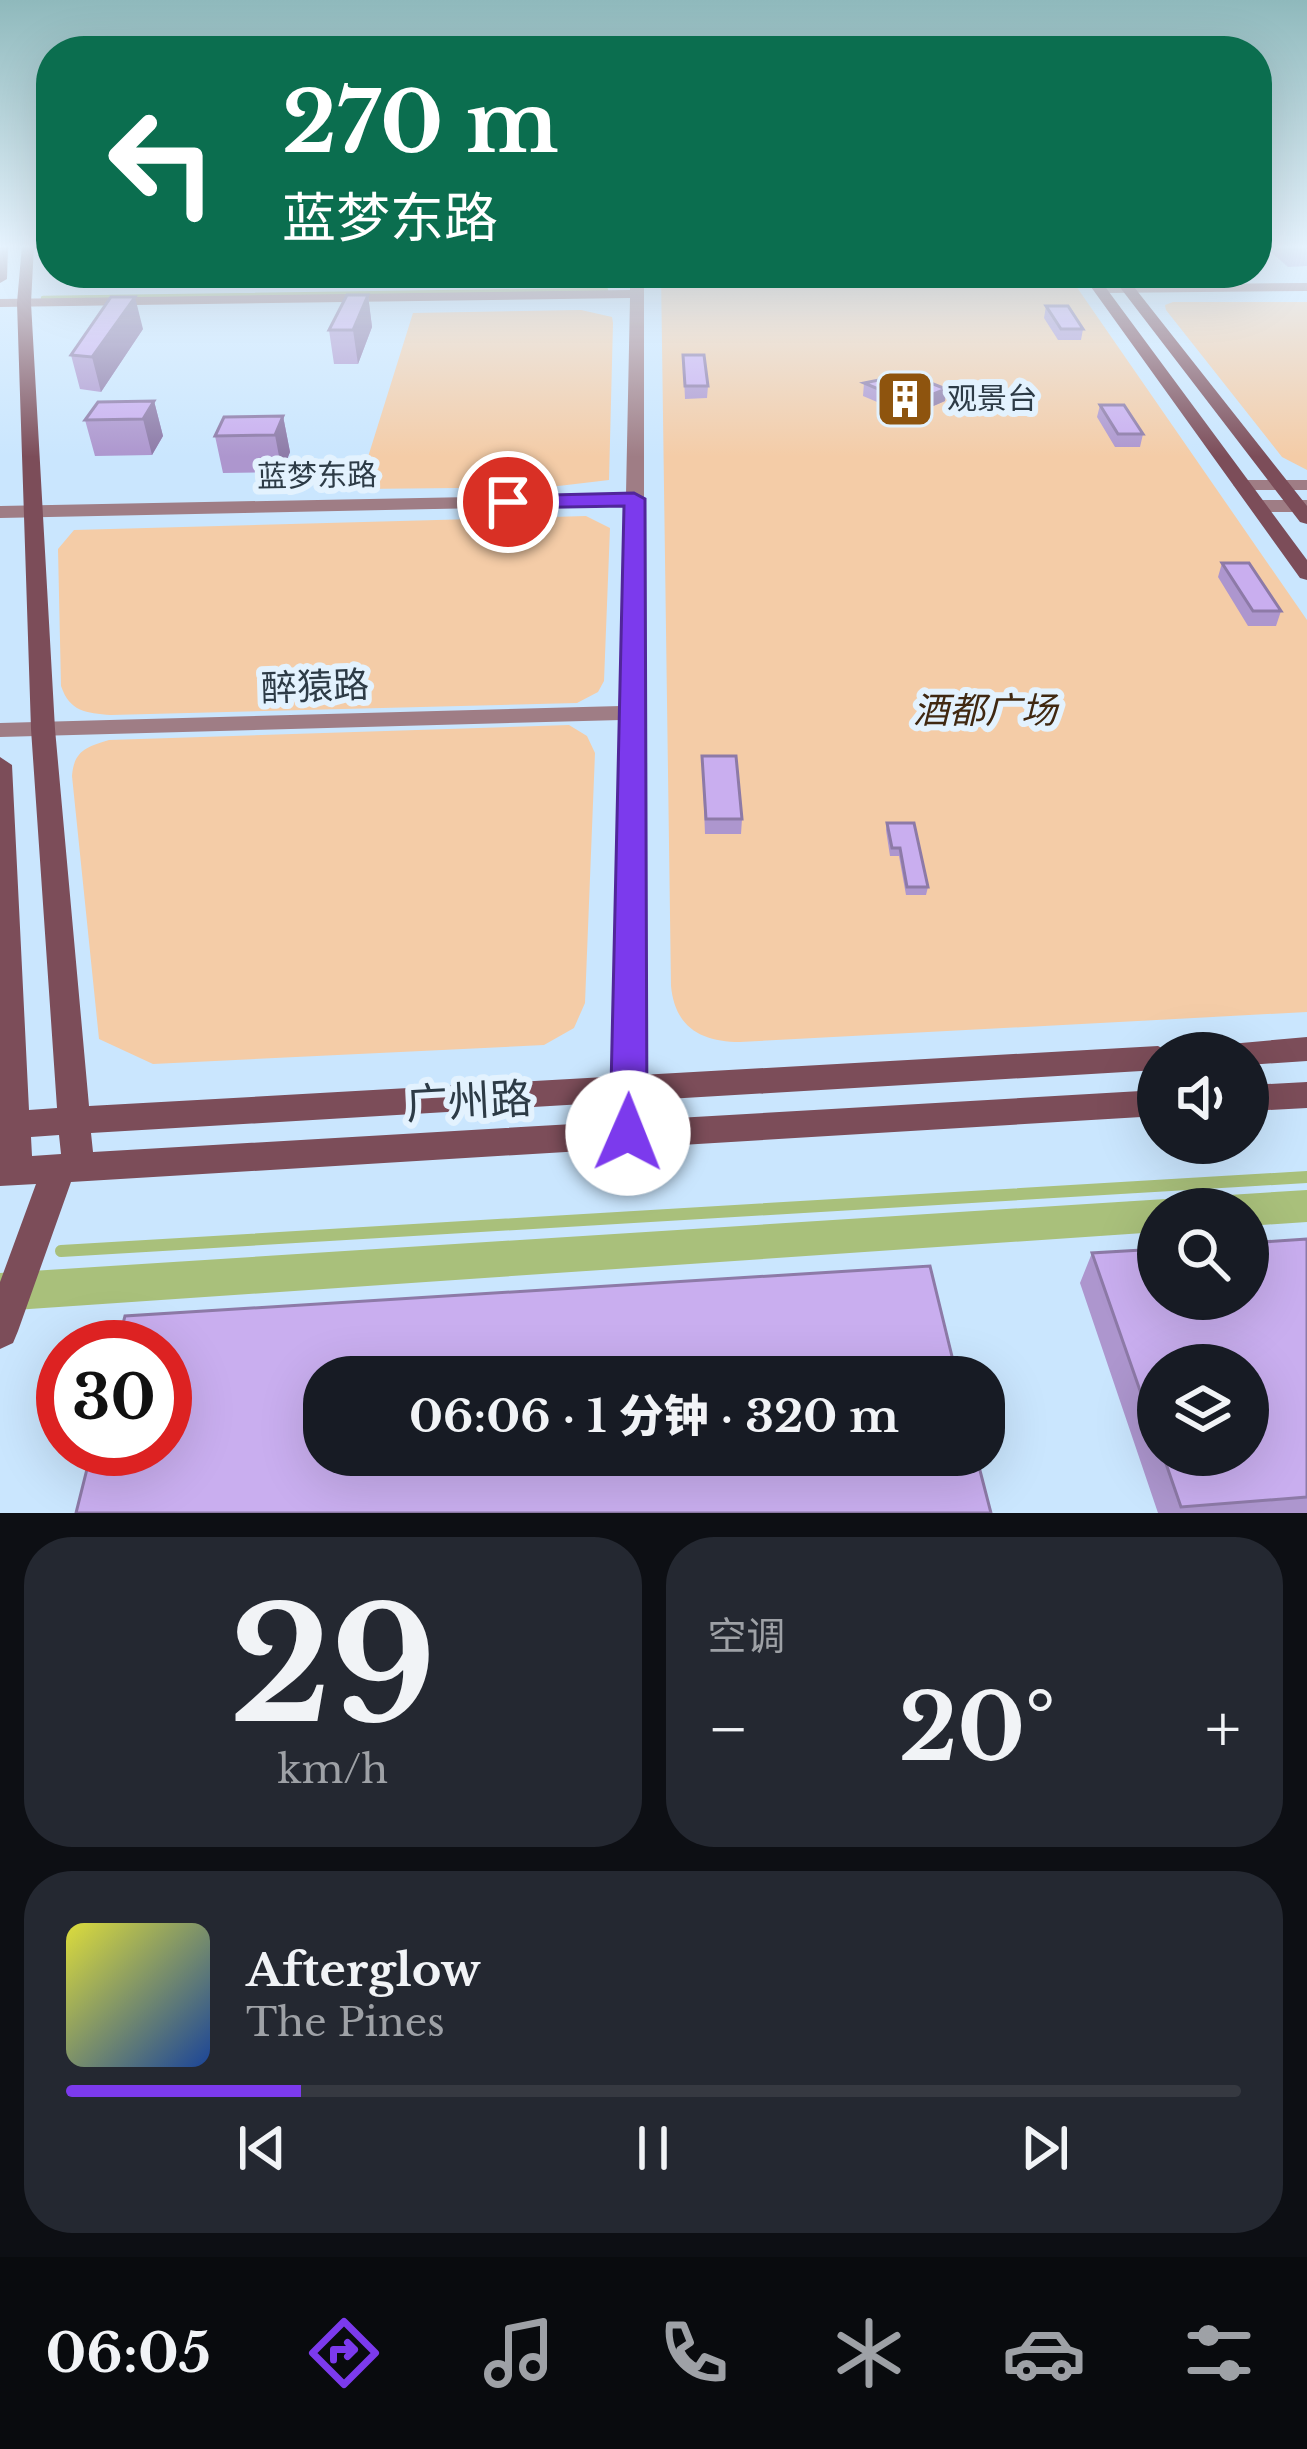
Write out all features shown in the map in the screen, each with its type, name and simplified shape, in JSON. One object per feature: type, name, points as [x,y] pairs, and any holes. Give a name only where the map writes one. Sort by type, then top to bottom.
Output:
[{"type":"street","points":[[0,1331],[68,1167],[74,1120],[17,316]]},
{"type":"street","points":[[628,1133],[637,316]]},
{"type":"street","points":[[1119,316],[1307,574]]},
{"type":"street","points":[[1149,316],[1304,510]]},
{"type":"street","points":[[1242,485],[1307,484]]},
{"type":"street","name":"蓝梦东路","points":[[0,512],[634,499]]},
{"type":"street","points":[[1258,506],[1304,510]]},
{"type":"street","name":"醉猿路","points":[[0,730],[633,712]]},
{"type":"street","points":[[0,765],[8,1171]]},
{"type":"street","points":[[1269,1051],[1307,1049]]},
{"type":"street","name":"广州路","points":[[7,1125],[1137,1059]]},
{"type":"street","points":[[1269,1097],[1307,1095]]},
{"type":"street","name":"广州路","points":[[8,1171],[1137,1104]]},
{"type":"green space","points":[[412,316],[612,317],[609,480],[550,487],[358,489]]},
{"type":"green space","name":"酒都广场","points":[[662,316],[1096,316],[1307,620],[1307,1012],[740,1042],[693,1030],[678,1012],[671,986]]},
{"type":"green space","points":[[1170,316],[1307,316],[1307,470],[1282,457]]},
{"type":"green space","points":[[586,516],[610,528],[604,681],[598,692],[577,703],[111,715],[80,710],[61,686],[58,549],[74,530]]},
{"type":"green space","points":[[569,725],[587,736],[595,753],[585,1003],[574,1028],[544,1045],[153,1064],[99,1039],[72,776],[83,751],[109,740]]},
{"type":"shaded area","points":[[1307,1190],[1307,1222],[1269,1225],[1269,1192]]},
{"type":"shaded area","points":[[1137,1201],[1137,1233],[0,1311],[0,1273]]},
{"type":"building","points":[[98,316],[122,316],[92,357],[71,355]]},
{"type":"building","points":[[336,316],[359,316],[353,330],[329,330]]},
{"type":"building","points":[[1052,316],[1074,316],[1083,329],[1061,329]]},
{"type":"building","points":[[683,355],[704,355],[708,386],[685,386]]},
{"type":"building","points":[[908,374],[946,389],[926,397],[897,397],[864,383]]},
{"type":"building","points":[[154,401],[143,419],[85,420],[98,402]]},
{"type":"building","points":[[1100,405],[1124,405],[1143,434],[1118,434]]},
{"type":"building","points":[[283,416],[275,435],[215,436],[224,417]]},
{"type":"building","points":[[1222,563],[1249,563],[1281,611],[1253,611]]},
{"type":"building","points":[[702,756],[736,756],[742,819],[706,819]]},
{"type":"building","points":[[887,823],[914,823],[928,887],[907,887],[900,848],[892,848]]},
{"type":"building","points":[[1307,1239],[1307,1497],[1181,1507],[1170,1476],[1269,1476],[1269,1344],[1137,1344],[1137,1382],[1092,1253],[1137,1250],[1137,1320],[1269,1320],[1269,1242]]},
{"type":"building","points":[[930,1266],[952,1356],[303,1356],[303,1476],[981,1476],[991,1513],[76,1513],[85,1476],[192,1476],[192,1320],[124,1320],[125,1316]]},
{"type":"waterway","points":[[61,1251],[1307,1177]]},
{"type":"place","name":"观景台","points":[[905,399]]},
{"type":"route","points":[[508,502],[634,499],[628,1133]]}]
